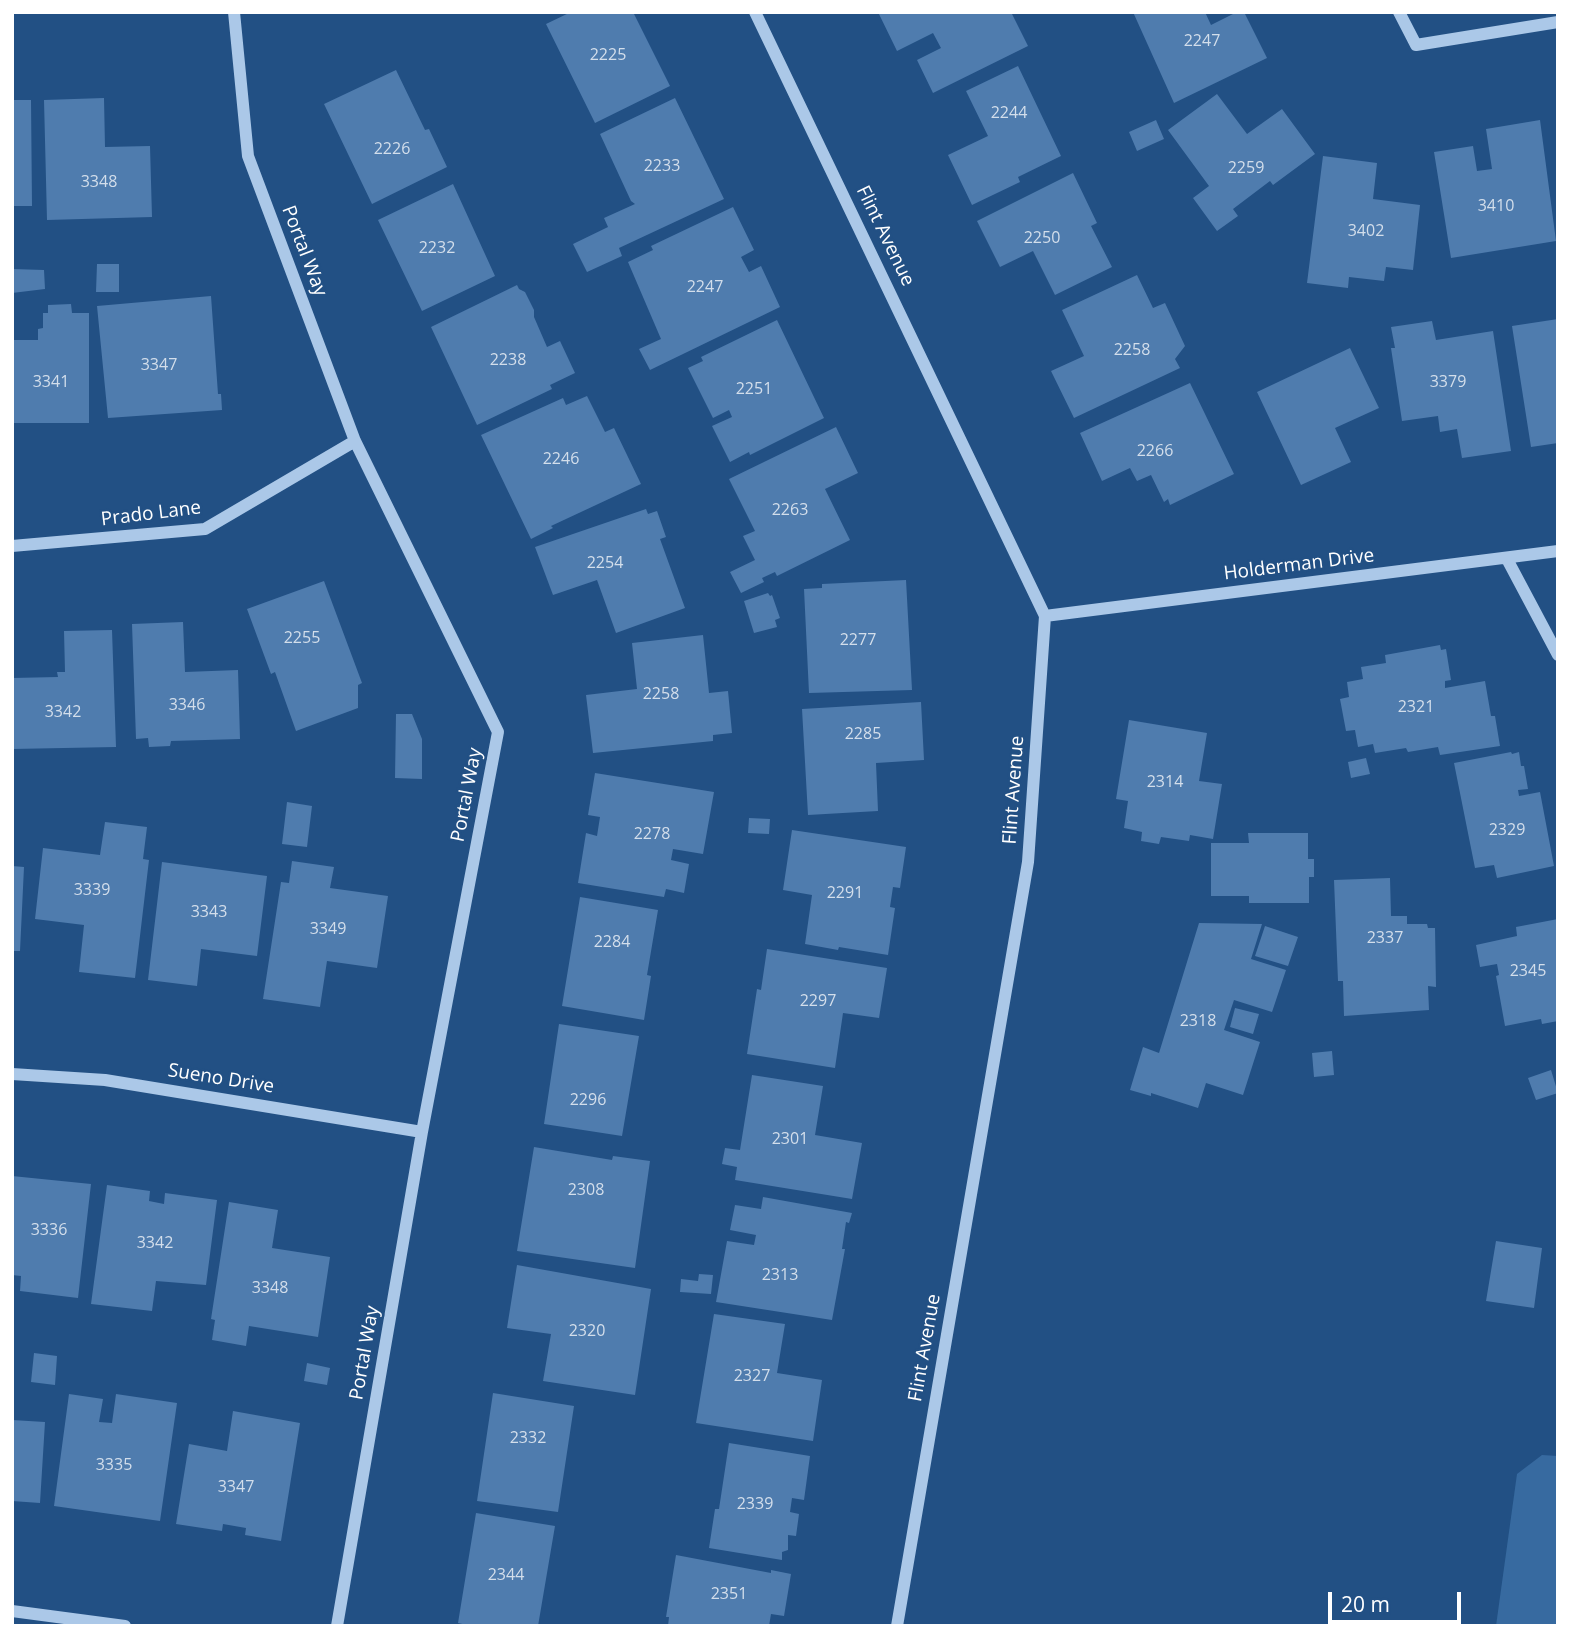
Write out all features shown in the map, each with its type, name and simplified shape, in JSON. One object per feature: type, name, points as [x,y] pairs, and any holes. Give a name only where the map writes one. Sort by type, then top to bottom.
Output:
[{"type":"street","name":"Portal Way","points":[[234,12],[248,156],[355,441],[498,732],[422,1132],[338,1626]]},
{"type":"street","name":"Flint Avenue","points":[[755,12],[1045,616],[1028,862],[897,1626]]},
{"type":"street","points":[[1399,12],[1416,44],[1558,22]]},
{"type":"street","name":"Prado Lane","points":[[12,546],[205,529],[355,441]]},
{"type":"street","name":"Holderman Drive","points":[[1045,616],[1558,551]]},
{"type":"street","points":[[1507,559],[1558,655]]},
{"type":"street","name":"Sueno Drive","points":[[12,1074],[105,1080],[422,1132]]},
{"type":"street","points":[[12,1611],[125,1626]]},
{"type":"shaded area","points":[[1542,1455],[1558,1456],[1558,1626],[1496,1626],[1517,1474]]},
{"type":"building","points":[[571,12],[633,12],[670,86],[595,123],[546,24]]},
{"type":"building","points":[[878,12],[1011,12],[1028,46],[933,93],[917,60],[941,48],[933,33],[897,51]]},
{"type":"building","points":[[1133,12],[1205,12],[1211,25],[1237,12],[1244,12],[1267,58],[1174,103]]},
{"type":"building","points":[[1018,66],[1061,156],[1018,177],[1020,182],[972,205],[948,155],[988,136],[966,91]]},
{"type":"building","points":[[396,70],[425,130],[429,129],[447,167],[372,204],[324,104]]},
{"type":"building","points":[[1217,94],[1247,134],[1282,109],[1315,154],[1273,185],[1270,181],[1233,209],[1238,216],[1217,231],[1193,198],[1209,186],[1168,130]]},
{"type":"building","points":[[104,98],[105,147],[150,146],[152,217],[47,220],[44,100]]},
{"type":"building","points":[[675,98],[724,199],[619,248],[622,256],[587,272],[573,244],[608,227],[604,218],[635,204],[631,201],[600,134]]},
{"type":"building","points":[[12,100],[31,100],[32,206],[12,206]]},
{"type":"building","points":[[1156,120],[1164,139],[1137,151],[1129,132]]},
{"type":"building","points":[[1540,120],[1556,241],[1451,258],[1434,152],[1473,146],[1477,171],[1492,169],[1486,129]]},
{"type":"building","points":[[1323,156],[1377,163],[1373,199],[1420,205],[1413,270],[1386,267],[1384,281],[1349,277],[1348,288],[1307,283]]},
{"type":"building","points":[[1073,173],[1097,223],[1091,226],[1112,267],[1055,295],[1033,251],[1000,267],[977,221]]},
{"type":"building","points":[[453,184],[495,276],[422,311],[378,220]]},
{"type":"building","points":[[733,207],[754,250],[741,257],[749,272],[761,266],[780,307],[650,370],[639,349],[661,339],[628,262],[653,250],[651,246]]},
{"type":"building","points":[[97,264],[119,264],[119,292],[96,292]]},
{"type":"building","points":[[12,269],[44,270],[45,289],[12,293]]},
{"type":"building","points":[[1137,275],[1153,308],[1165,303],[1185,346],[1175,359],[1180,368],[1074,418],[1051,371],[1084,356],[1062,310]]},
{"type":"building","points":[[517,285],[525,292],[534,310],[534,317],[547,347],[560,341],[575,373],[550,385],[552,389],[477,425],[431,327]]},
{"type":"building","points":[[211,296],[218,394],[221,394],[222,410],[108,418],[97,306]]},
{"type":"building","points":[[71,304],[72,313],[89,313],[89,423],[12,423],[12,340],[38,340],[38,329],[43,328],[43,313],[48,313],[48,305]]},
{"type":"building","points":[[1558,319],[1558,443],[1531,447],[1512,326]]},
{"type":"building","points":[[777,320],[824,418],[750,455],[749,452],[730,462],[712,426],[732,417],[729,410],[713,418],[688,368],[703,361],[701,357]]},
{"type":"building","points":[[1432,321],[1436,340],[1493,331],[1511,451],[1462,458],[1457,429],[1440,432],[1438,416],[1402,421],[1391,348],[1395,348],[1391,327]]},
{"type":"building","points":[[1350,348],[1379,408],[1335,428],[1351,462],[1301,485],[1257,392]]},
{"type":"building","points":[[1190,383],[1234,474],[1170,505],[1168,499],[1164,502],[1151,475],[1137,481],[1130,468],[1102,481],[1080,433]]},
{"type":"building","points":[[587,396],[605,432],[614,428],[641,484],[551,526],[553,528],[531,539],[481,435],[563,398],[566,405]]},
{"type":"building","points":[[836,427],[858,473],[825,489],[850,540],[777,576],[775,572],[762,578],[764,582],[741,593],[730,572],[755,560],[743,536],[755,531],[729,479]]},
{"type":"building","points":[[646,509],[648,514],[657,511],[666,537],[660,539],[685,608],[616,633],[597,580],[553,595],[535,547]]},
{"type":"building","points":[[906,580],[912,690],[809,693],[804,589],[822,588],[822,584]]},
{"type":"building","points":[[324,581],[362,683],[358,685],[358,708],[296,731],[275,672],[271,674],[247,609]]},
{"type":"building","points":[[768,593],[772,595],[780,618],[775,620],[777,627],[754,633],[744,601]]},
{"type":"building","points":[[183,622],[185,672],[238,670],[240,739],[171,741],[170,746],[149,747],[148,738],[136,739],[132,624]]},
{"type":"building","points":[[112,630],[116,747],[12,749],[12,678],[58,677],[57,672],[65,672],[64,631]]},
{"type":"building","points":[[703,635],[709,693],[728,691],[732,733],[713,735],[713,741],[593,753],[586,695],[637,689],[632,643]]},
{"type":"building","points":[[1440,645],[1441,650],[1446,649],[1451,680],[1445,681],[1445,688],[1485,681],[1500,746],[1440,755],[1438,747],[1408,752],[1406,748],[1375,753],[1373,744],[1358,747],[1355,730],[1346,731],[1340,699],[1349,697],[1347,682],[1363,679],[1361,667],[1386,663],[1385,655]]},
{"type":"building","points":[[921,702],[924,760],[876,763],[878,811],[808,815],[802,709]]},
{"type":"building","points":[[396,714],[412,714],[422,739],[422,779],[395,778]]},
{"type":"building","points":[[1129,720],[1207,733],[1199,781],[1222,784],[1213,839],[1190,835],[1189,841],[1161,837],[1159,844],[1141,841],[1142,832],[1124,828],[1128,801],[1116,799]]},
{"type":"building","points":[[1519,752],[1521,766],[1524,766],[1528,789],[1518,790],[1519,796],[1540,792],[1554,866],[1497,878],[1494,865],[1475,868],[1454,763]]},
{"type":"building","points":[[1366,758],[1370,774],[1351,778],[1348,762]]},
{"type":"building","points":[[595,773],[714,792],[703,854],[673,849],[671,860],[689,864],[684,893],[666,889],[664,897],[578,883],[586,833],[597,836],[600,817],[588,815]]},
{"type":"building","points":[[287,802],[312,806],[307,847],[282,844]]},
{"type":"building","points":[[749,818],[770,819],[769,834],[748,833]]},
{"type":"building","points":[[105,822],[147,827],[143,859],[149,860],[135,978],[79,972],[84,925],[35,919],[43,848],[100,855]]},
{"type":"building","points":[[792,830],[906,847],[900,888],[893,887],[890,907],[895,908],[888,955],[805,944],[812,895],[783,890]]},
{"type":"building","points":[[1248,833],[1308,833],[1308,859],[1314,859],[1314,877],[1309,877],[1309,903],[1249,903],[1249,896],[1211,896],[1211,843],[1249,843]]},
{"type":"building","points":[[292,861],[334,867],[330,888],[388,896],[377,968],[327,961],[320,1007],[263,999],[281,882],[289,883]]},
{"type":"building","points":[[162,862],[267,876],[257,956],[201,949],[197,986],[148,980]]},
{"type":"building","points":[[12,866],[24,867],[20,951],[12,951]]},
{"type":"building","points":[[1390,878],[1391,916],[1407,916],[1407,924],[1427,924],[1428,928],[1435,928],[1436,987],[1428,986],[1429,1010],[1344,1016],[1343,981],[1338,981],[1334,880]]},
{"type":"building","points":[[580,897],[658,910],[647,975],[651,976],[644,1020],[562,1006]]},
{"type":"building","points":[[1558,919],[1558,1021],[1542,1024],[1541,1019],[1505,1026],[1496,976],[1499,975],[1497,964],[1480,967],[1476,945],[1517,936],[1516,927]]},
{"type":"building","points":[[1199,923],[1262,924],[1251,959],[1286,970],[1272,1012],[1234,1000],[1224,1030],[1260,1042],[1243,1095],[1206,1083],[1198,1108],[1151,1093],[1151,1096],[1130,1090],[1143,1047],[1159,1053]]},
{"type":"building","points":[[1265,926],[1298,937],[1288,966],[1255,956]]},
{"type":"building","points":[[767,949],[887,968],[879,1018],[843,1013],[835,1068],[747,1054],[757,989],[761,990]]},
{"type":"building","points":[[1235,1008],[1259,1014],[1253,1034],[1230,1027]]},
{"type":"building","points":[[559,1024],[639,1036],[622,1136],[544,1124]]},
{"type":"building","points":[[1332,1051],[1334,1075],[1314,1077],[1312,1053]]},
{"type":"building","points":[[1551,1070],[1558,1093],[1536,1100],[1528,1078]]},
{"type":"building","points":[[752,1075],[823,1086],[815,1135],[862,1143],[852,1199],[735,1180],[737,1167],[722,1164],[725,1148],[740,1150]]},
{"type":"building","points":[[534,1147],[612,1160],[613,1156],[650,1161],[635,1268],[517,1251]]},
{"type":"building","points":[[12,1176],[91,1184],[78,1298],[20,1291],[21,1276],[12,1275]]},
{"type":"building","points":[[107,1185],[150,1191],[149,1201],[164,1204],[165,1193],[217,1200],[206,1285],[156,1281],[152,1311],[91,1304]]},
{"type":"building","points":[[763,1197],[852,1213],[849,1223],[846,1222],[842,1249],[845,1249],[832,1320],[716,1302],[727,1241],[754,1245],[756,1235],[730,1230],[735,1205],[761,1209]]},
{"type":"building","points":[[229,1202],[278,1210],[272,1248],[330,1257],[318,1337],[249,1326],[246,1346],[212,1340],[215,1320],[211,1319]]},
{"type":"building","points":[[1496,1241],[1542,1248],[1534,1308],[1486,1301]]},
{"type":"building","points":[[517,1265],[651,1289],[635,1395],[543,1381],[551,1334],[507,1328]]},
{"type":"building","points":[[699,1274],[713,1275],[711,1294],[680,1292],[681,1279],[698,1281]]},
{"type":"building","points":[[714,1314],[785,1324],[777,1373],[822,1380],[813,1441],[696,1423]]},
{"type":"building","points":[[34,1353],[57,1356],[55,1385],[31,1382]]},
{"type":"building","points":[[307,1363],[330,1368],[327,1385],[304,1381]]},
{"type":"building","points":[[493,1393],[574,1406],[558,1512],[477,1501]]},
{"type":"building","points":[[69,1394],[103,1399],[99,1422],[112,1423],[116,1394],[177,1403],[160,1521],[54,1506]]},
{"type":"building","points":[[233,1411],[300,1423],[281,1541],[245,1535],[246,1528],[223,1524],[222,1531],[176,1524],[189,1444],[227,1451]]},
{"type":"building","points":[[12,1420],[45,1422],[40,1503],[12,1501]]},
{"type":"building","points":[[729,1443],[810,1456],[804,1500],[792,1498],[790,1512],[799,1514],[796,1536],[788,1535],[788,1550],[782,1552],[782,1560],[709,1548],[715,1509],[719,1509]]},
{"type":"building","points":[[476,1513],[555,1526],[538,1626],[471,1626],[458,1623]]},
{"type":"building","points":[[676,1555],[771,1573],[771,1570],[791,1574],[784,1616],[771,1614],[769,1626],[668,1626],[669,1617],[666,1617]]}]
